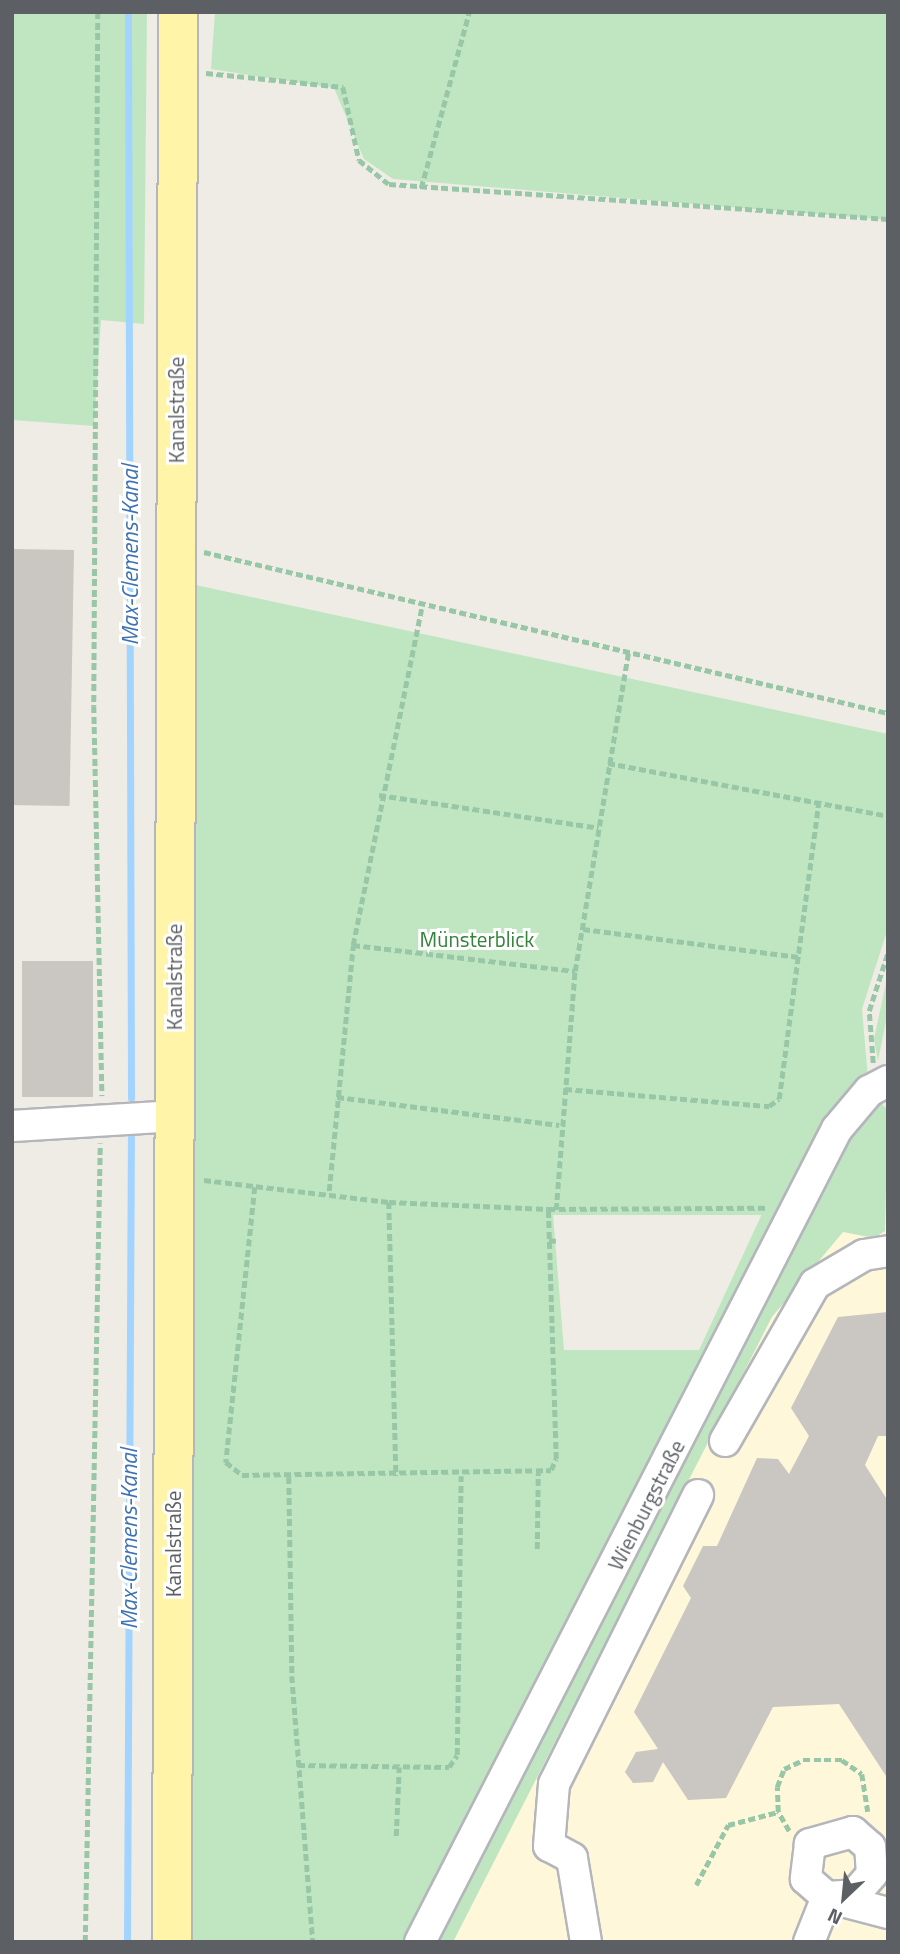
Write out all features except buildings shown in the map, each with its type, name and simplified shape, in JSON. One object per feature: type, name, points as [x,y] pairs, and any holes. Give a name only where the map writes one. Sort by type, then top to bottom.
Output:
[{"type":"main road","name":"Kanalstraße","points":[[172,1942],[186,1180],[174,1116],[177,12]]},
{"type":"street","name":"Wienburgstraße","points":[[420,1942],[739,1326],[837,1129],[885,1082]]},
{"type":"street","points":[[12,1126],[102,1118],[174,1116]]},
{"type":"street","points":[[725,1441],[815,1284],[864,1255],[888,1251]]},
{"type":"street","points":[[586,1942],[572,1858],[549,1846],[554,1784],[698,1495]]},
{"type":"street","points":[[827,1897],[854,1895],[872,1874],[870,1838],[810,1844],[806,1879],[827,1897],[888,1913]]},
{"type":"street","points":[[809,1942],[827,1897]]},
{"type":"path","points":[[99,12],[94,706],[102,1118]]},
{"type":"path","points":[[421,188],[469,12]]},
{"type":"path","points":[[177,71],[343,87],[359,160],[389,184],[888,219]]},
{"type":"path","points":[[200,551],[423,601],[628,653],[888,713]]},
{"type":"path","points":[[329,1191],[353,944],[379,795],[423,601]]},
{"type":"path","points":[[556,1210],[559,1125],[565,1089],[575,971],[628,653]]},
{"type":"path","points":[[608,763],[888,816]]},
{"type":"path","points":[[379,795],[599,828]]},
{"type":"path","points":[[565,1089],[769,1106],[779,1099],[819,802]]},
{"type":"path","points":[[583,929],[799,957]]},
{"type":"path","points":[[353,944],[575,971]]},
{"type":"path","points":[[885,1082],[870,1055],[869,1011],[888,952]]},
{"type":"path","points":[[337,1097],[559,1125]]},
{"type":"path","points":[[85,1942],[98,1161]]},
{"type":"path","points":[[186,1180],[329,1191],[389,1202],[556,1210],[796,1208]]},
{"type":"path","points":[[255,1187],[226,1462],[242,1475],[461,1476],[538,1473],[551,1470],[556,1459],[548,1209]]},
{"type":"path","points":[[389,1202],[396,1476]]},
{"type":"path","points":[[549,1240],[556,1241]]},
{"type":"path","points":[[537,1549],[538,1473]]},
{"type":"path","points":[[298,1765],[449,1768],[457,1755],[461,1476]]},
{"type":"path","points":[[289,1477],[298,1765],[313,1942]]},
{"type":"path","points":[[810,1844],[791,1832],[778,1812],[784,1769],[803,1760],[842,1759],[862,1774],[870,1792],[870,1838]]},
{"type":"path","points":[[396,1836],[399,1767]]},
{"type":"path","points":[[696,1885],[728,1825],[778,1812]]},
{"type":"shaded area","points":[[852,1156],[888,1166],[888,1942],[453,1942]]},
{"type":"green space","points":[[12,12],[147,12],[144,324],[101,320],[94,426],[12,420]]},
{"type":"green space","points":[[215,12],[888,12],[888,220],[393,179],[364,159],[334,88],[211,69]]},
{"type":"green space","name":"Münsterblick","points":[[191,584],[888,734],[888,928],[862,1009],[868,1078],[847,1137],[879,1101],[888,1110],[885,1231],[874,1238],[843,1232],[772,1317],[453,1942],[190,1942]],"holes":[[[553,1215],[761,1215],[699,1350],[564,1350]]]},
{"type":"green space","points":[[888,974],[888,1011],[878,1061],[874,1039]]},
{"type":"waterway","name":"Max-Clemens-Kanal","points":[[128,12],[131,1098]]},
{"type":"waterway","name":"Max-Clemens-Kanal","points":[[127,1942],[131,1136]]}]
